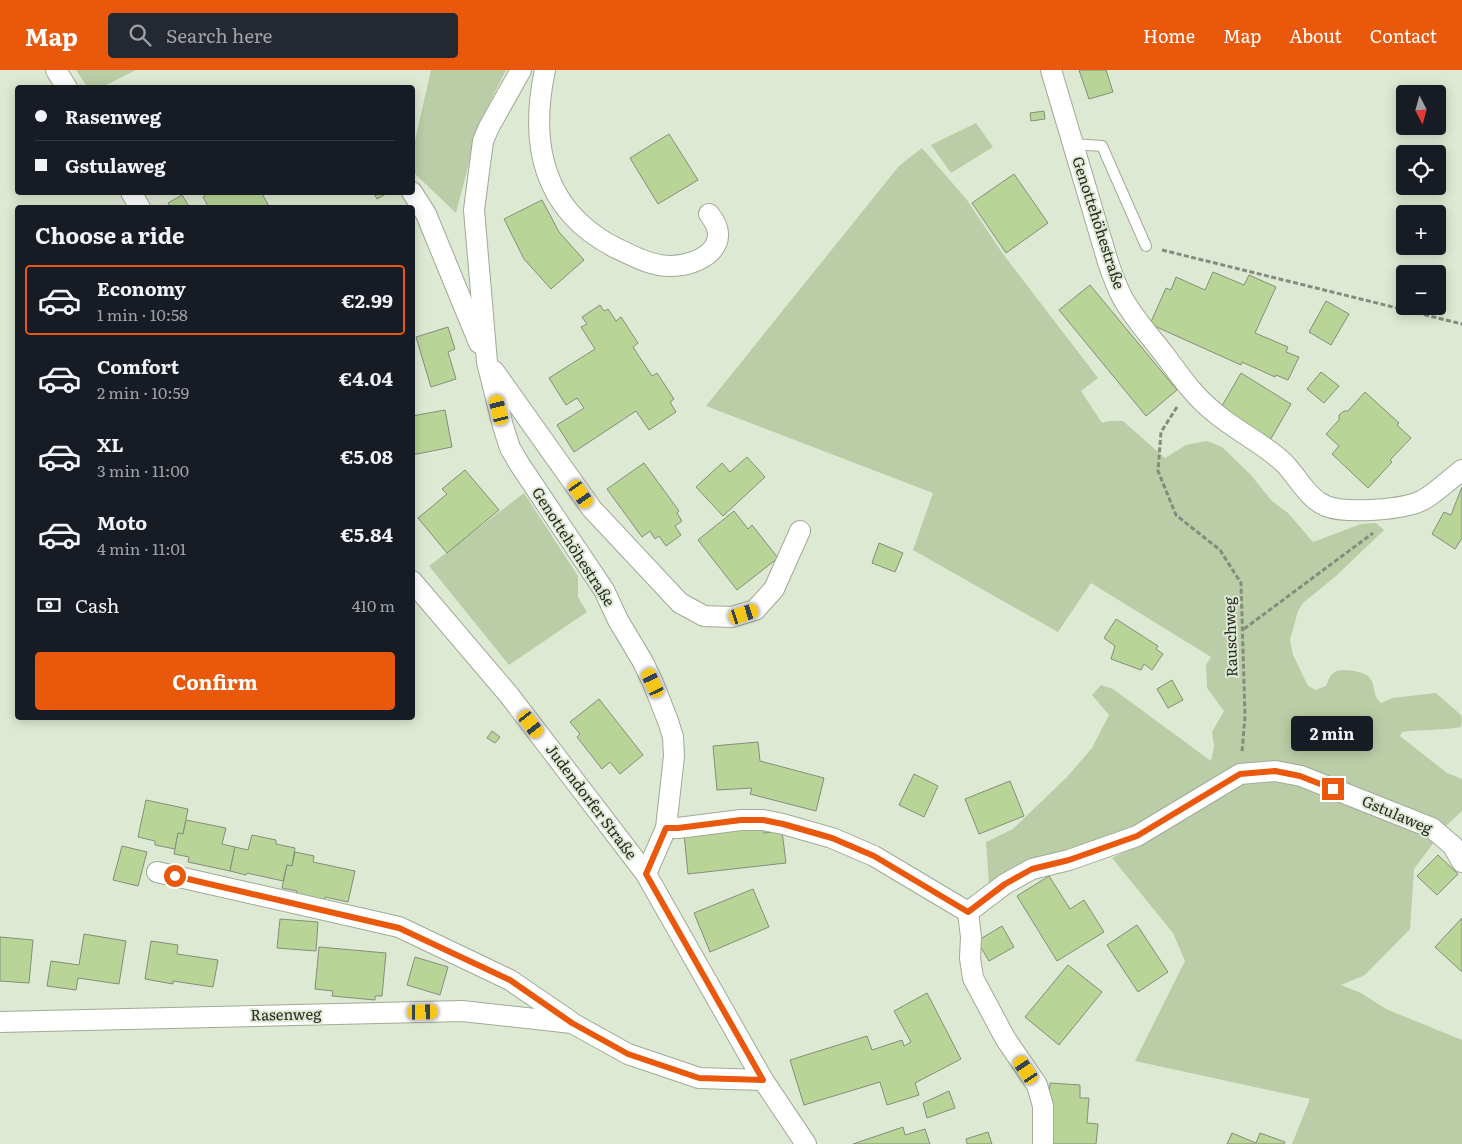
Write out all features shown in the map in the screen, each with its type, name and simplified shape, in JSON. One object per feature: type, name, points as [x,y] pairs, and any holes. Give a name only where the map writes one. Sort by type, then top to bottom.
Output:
[{"type":"street","points":[[56,70],[65,85]]},
{"type":"street","name":"Genottehöhestraße","points":[[521,70],[483,141],[474,210],[487,362],[592,509],[680,602],[704,616],[732,617],[754,610],[774,589],[800,531]]},
{"type":"street","points":[[545,70],[538,126],[544,163],[556,194],[576,220],[608,244],[637,258],[670,266],[702,258],[711,252],[717,244],[719,236],[718,227],[709,214]]},
{"type":"street","name":"Genottehöhestraße","points":[[1051,70],[1108,262],[1117,285],[1134,316],[1190,388],[1214,413],[1263,446],[1284,463],[1315,500],[1326,506],[1349,510],[1412,504],[1436,492],[1462,470]]},
{"type":"street","name":"Genottehöhestraße","points":[[414,195],[426,214],[487,362],[510,448],[604,590],[618,620],[643,662],[668,721],[674,756],[666,828],[646,874]]},
{"type":"street","name":"Judendorfer Straße","points":[[415,585],[509,695],[646,874],[763,1080],[806,1144]]},
{"type":"street","name":"Gstulaweg","points":[[968,912],[1005,884],[1032,869],[1069,860],[1137,836],[1240,774],[1275,771],[1300,776],[1432,828],[1453,846],[1462,862]]},
{"type":"street","points":[[666,828],[741,820],[763,820],[783,824],[832,838],[874,856],[968,912],[973,978],[1005,1038],[1037,1085],[1043,1106],[1043,1144]]},
{"type":"street","name":"Rasenweg","points":[[157,872],[399,928],[510,980],[572,1023],[628,1054],[699,1078],[763,1080]]},
{"type":"street","name":"Rasenweg","points":[[0,1022],[462,1011],[572,1023]]},
{"type":"lane","points":[[1072,144],[1102,146],[1146,246]]},
{"type":"path","points":[[1146,246],[1462,324]]},
{"type":"path","name":"Rauschweg","points":[[1190,388],[1161,432],[1158,471],[1176,515],[1220,550],[1241,583],[1245,716],[1240,774]]},
{"type":"path","points":[[1243,629],[1374,533]]},
{"type":"green space","points":[[76,70],[136,70],[106,85],[86,85]]},
{"type":"green space","points":[[431,70],[506,70],[479,124],[456,213],[415,174],[415,140]]},
{"type":"green space","points":[[976,123],[993,147],[951,173],[931,145]]},
{"type":"green space","points":[[922,148],[967,200],[1003,254],[1098,378],[1081,391],[1102,423],[1123,421],[1165,458],[1186,445],[1207,441],[1222,447],[1250,474],[1272,501],[1288,513],[1313,542],[1361,524],[1376,523],[1384,530],[1336,576],[1303,603],[1298,611],[1290,640],[1293,655],[1308,686],[1316,690],[1326,686],[1330,677],[1335,672],[1340,670],[1355,671],[1370,678],[1376,697],[1381,703],[1392,698],[1436,693],[1461,715],[1461,727],[1402,732],[1400,736],[1447,773],[1462,779],[1462,811],[1447,825],[1414,869],[1410,929],[1365,975],[1341,985],[1361,993],[1386,1009],[1462,1040],[1462,1144],[1292,1144],[1310,1099],[1135,1061],[1185,961],[1173,933],[1112,858],[1172,828],[1162,815],[989,884],[986,842],[1013,829],[1067,777],[1092,748],[1109,715],[1092,695],[1101,685],[1113,689],[1211,761],[1214,747],[1212,732],[1224,711],[1207,688],[1206,665],[1211,657],[1091,583],[1058,632],[913,550],[933,493],[706,406],[899,166]]},
{"type":"green space","points":[[524,493],[578,576],[578,597],[587,612],[509,665],[429,566]]},
{"type":"building","points":[[1079,70],[1106,70],[1113,92],[1089,99]]},
{"type":"building","points":[[1044,111],[1045,119],[1031,121],[1030,113]]},
{"type":"building","points":[[669,134],[698,180],[658,204],[630,158]]},
{"type":"building","points":[[1014,174],[1048,223],[1006,253],[972,203]]},
{"type":"building","points":[[182,195],[188,205],[169,205],[168,203]]},
{"type":"building","points":[[206,195],[263,195],[268,205],[207,205],[203,197]]},
{"type":"building","points":[[375,195],[384,195],[377,199]]},
{"type":"building","points":[[542,200],[559,232],[584,260],[551,289],[524,259],[504,219]]},
{"type":"building","points":[[1213,272],[1244,285],[1249,275],[1276,287],[1255,333],[1288,347],[1286,352],[1299,357],[1288,380],[1276,375],[1275,377],[1242,362],[1241,365],[1150,324],[1166,288],[1171,290],[1176,277],[1205,290]]},
{"type":"building","points":[[1090,285],[1177,390],[1146,416],[1059,310]]},
{"type":"building","points":[[1326,301],[1349,314],[1331,345],[1309,332]]},
{"type":"building","points":[[600,305],[604,311],[608,309],[616,321],[621,317],[638,343],[633,347],[652,376],[657,373],[674,399],[670,402],[676,412],[649,430],[636,411],[574,452],[557,425],[584,408],[577,398],[566,405],[549,378],[595,349],[581,327],[587,324],[582,317]]},
{"type":"building","points":[[448,327],[455,349],[448,352],[456,379],[431,387],[416,337]]},
{"type":"building","points":[[1321,372],[1339,386],[1324,403],[1307,389]]},
{"type":"building","points":[[1241,373],[1291,404],[1269,442],[1219,411]]},
{"type":"building","points":[[1365,392],[1399,423],[1397,425],[1411,438],[1390,460],[1392,462],[1368,488],[1332,454],[1339,446],[1326,434],[1339,420],[1339,415],[1344,411],[1348,411]]},
{"type":"building","points":[[445,410],[452,447],[415,454],[415,415]]},
{"type":"building","points":[[747,457],[765,477],[723,516],[696,487],[722,463],[730,472]]},
{"type":"building","points":[[644,463],[679,511],[677,513],[682,521],[675,526],[681,535],[666,546],[659,536],[655,539],[650,531],[642,537],[607,489]]},
{"type":"building","points":[[465,470],[499,510],[447,553],[418,518],[447,494],[442,489]]},
{"type":"building","points":[[1462,487],[1462,538],[1455,549],[1432,534],[1444,512],[1451,515]]},
{"type":"building","points":[[734,511],[748,529],[752,525],[778,558],[737,590],[698,540]]},
{"type":"building","points":[[879,543],[903,553],[895,572],[872,563]]},
{"type":"building","points":[[1116,619],[1158,646],[1156,649],[1163,654],[1152,670],[1144,664],[1141,670],[1111,659],[1115,646],[1104,638]]},
{"type":"building","points":[[1172,680],[1183,700],[1168,708],[1157,689]]},
{"type":"building","points":[[599,699],[643,755],[620,774],[610,762],[602,769],[577,737],[580,734],[570,722]]},
{"type":"building","points":[[492,731],[500,737],[495,743],[487,738]]},
{"type":"building","points":[[758,742],[760,761],[824,778],[816,811],[750,794],[752,788],[717,790],[713,746]]},
{"type":"building","points":[[914,774],[938,786],[924,817],[899,805]]},
{"type":"building","points":[[1010,781],[1024,816],[979,834],[965,799]]},
{"type":"building","points":[[146,800],[188,809],[183,834],[178,833],[175,849],[155,845],[155,841],[138,837]]},
{"type":"building","points":[[186,820],[226,828],[222,844],[235,847],[230,871],[188,862],[189,857],[174,854],[178,833],[183,834]]},
{"type":"building","points":[[763,825],[764,833],[782,831],[786,863],[688,874],[684,834]]},
{"type":"building","points":[[252,835],[276,840],[276,844],[295,848],[292,866],[287,865],[283,881],[230,871],[235,847],[248,850]]},
{"type":"building","points":[[122,846],[147,852],[138,886],[113,880]]},
{"type":"building","points":[[295,852],[314,856],[313,862],[355,871],[348,902],[325,897],[324,901],[296,895],[297,891],[282,888],[287,865],[292,866]]},
{"type":"building","points":[[1438,855],[1458,874],[1437,895],[1417,876]]},
{"type":"building","points":[[1049,876],[1070,909],[1084,900],[1104,932],[1057,961],[1017,896]]},
{"type":"building","points":[[753,889],[769,927],[710,952],[694,913]]},
{"type":"building","points":[[1462,918],[1462,972],[1435,947]]},
{"type":"building","points":[[280,919],[318,922],[316,951],[277,948]]},
{"type":"building","points":[[1137,925],[1168,972],[1138,992],[1107,945]]},
{"type":"building","points":[[1002,926],[1014,947],[989,961],[977,941]]},
{"type":"building","points":[[84,934],[126,941],[119,984],[78,978],[76,990],[47,986],[51,961],[79,965]]},
{"type":"building","points":[[0,937],[33,940],[29,983],[0,981]]},
{"type":"building","points":[[151,941],[178,945],[177,954],[218,960],[213,987],[173,981],[173,984],[145,979]]},
{"type":"building","points":[[319,947],[386,953],[382,996],[375,996],[375,1000],[332,996],[333,991],[315,989]]},
{"type":"building","points":[[415,957],[448,967],[440,995],[407,985]]},
{"type":"building","points":[[1068,965],[1102,992],[1059,1045],[1025,1017]]},
{"type":"building","points":[[927,993],[961,1059],[915,1083],[919,1095],[887,1105],[880,1082],[804,1105],[790,1060],[867,1036],[872,1050],[902,1040],[904,1046],[911,1042],[894,1011]]},
{"type":"building","points":[[1050,1083],[1080,1085],[1080,1098],[1089,1098],[1087,1123],[1098,1124],[1096,1144],[1046,1144]]},
{"type":"building","points":[[949,1091],[955,1108],[927,1118],[923,1103]]},
{"type":"building","points":[[903,1127],[905,1135],[925,1129],[930,1144],[853,1144]]},
{"type":"building","points":[[988,1132],[992,1144],[967,1144],[966,1139]]},
{"type":"building","points":[[1232,1133],[1256,1143],[1260,1133],[1285,1142],[1284,1144],[1227,1144]]},
{"type":"route","points":[[175,876],[399,928],[510,980],[572,1023],[628,1054],[699,1078],[763,1080],[646,874],[666,828],[741,820],[763,820],[783,824],[832,838],[874,856],[968,912],[1020,875],[1032,869],[1069,860],[1137,836],[1240,774],[1275,771],[1300,776],[1333,789]]}]
